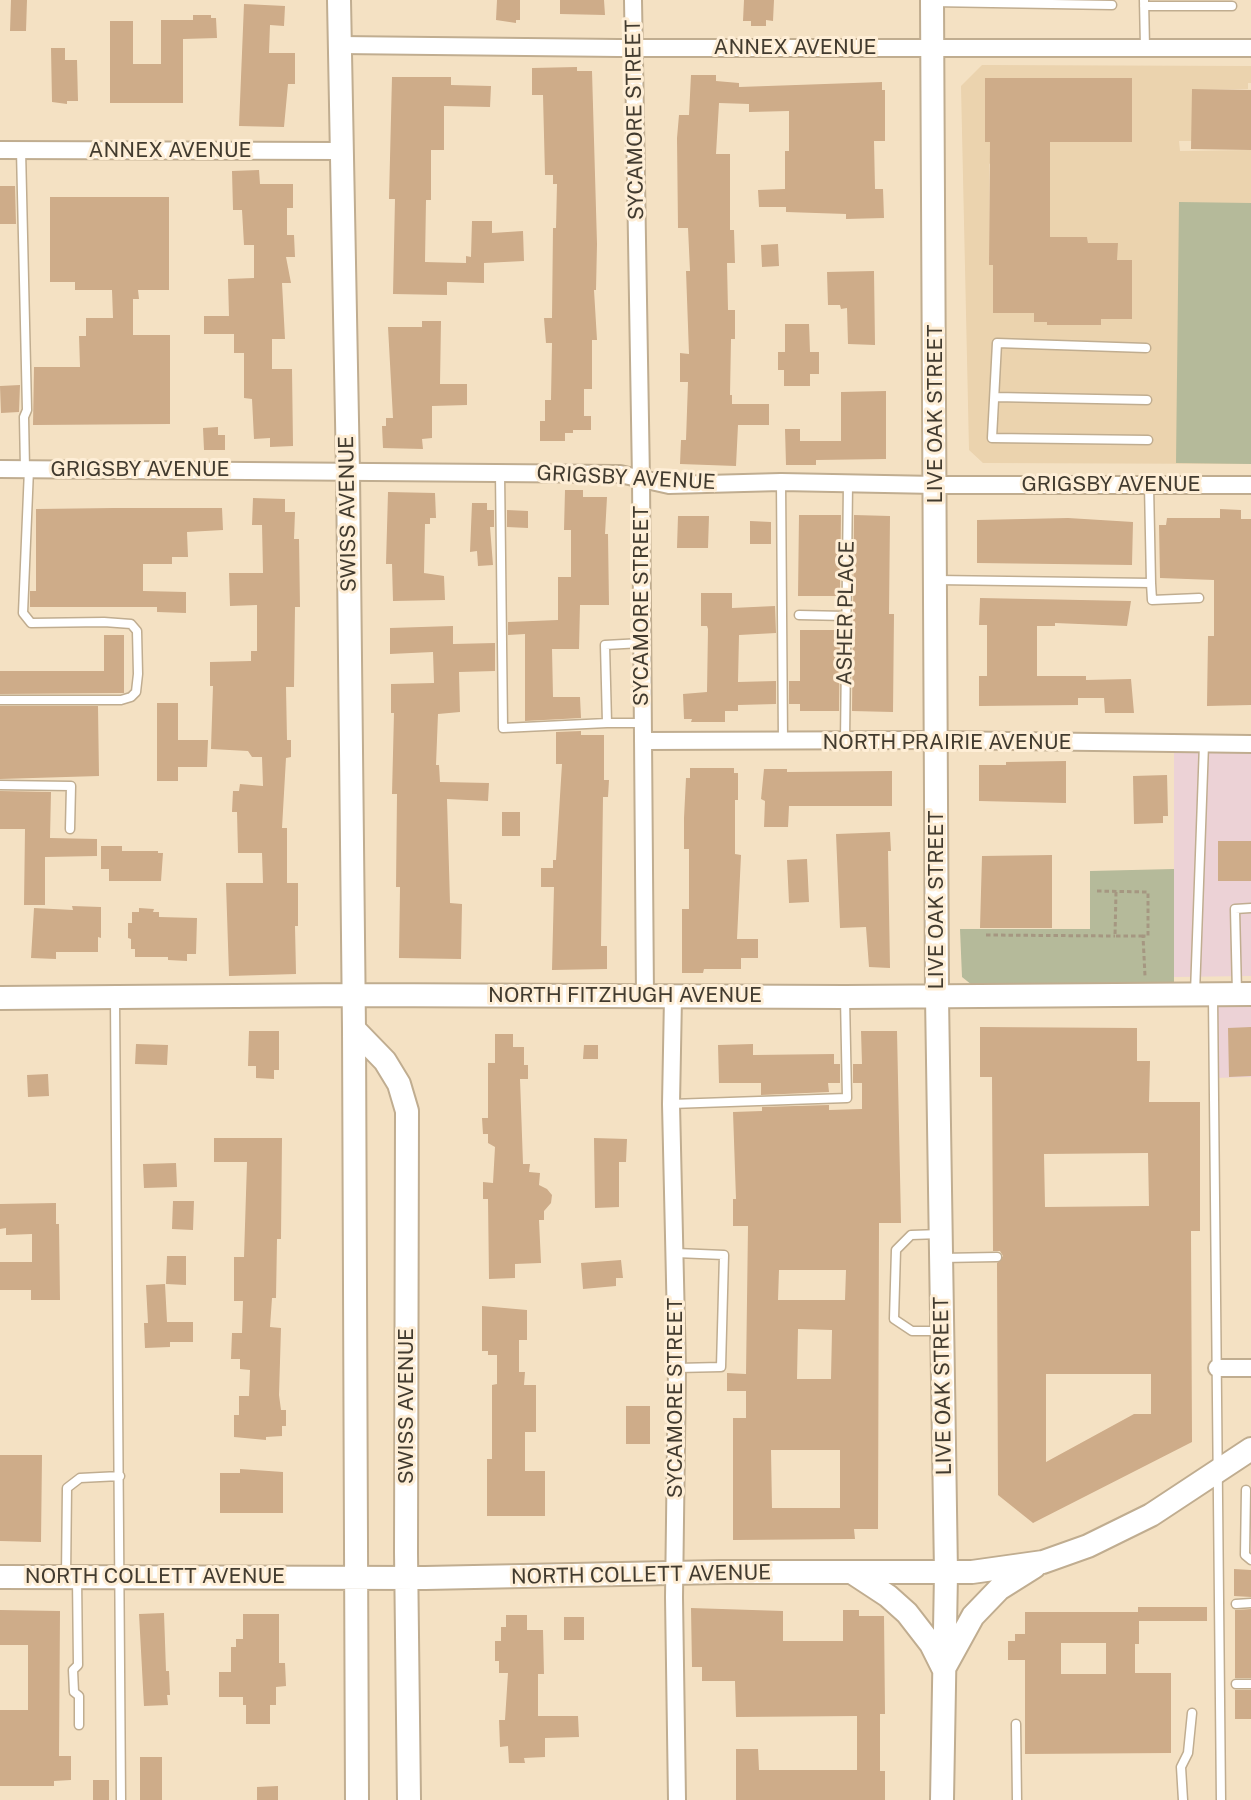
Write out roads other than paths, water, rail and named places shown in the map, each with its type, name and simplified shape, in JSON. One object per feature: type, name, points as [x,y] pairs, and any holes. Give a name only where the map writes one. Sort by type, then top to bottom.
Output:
[{"type":"street","name":"SWISS AVENUE","points":[[339,0],[340,151],[348,472],[354,1029],[357,1800]]},
{"type":"street","name":"SYCAMORE STREET","points":[[633,0],[641,479],[645,997]]},
{"type":"street","name":"LIVE OAK STREET","points":[[932,1],[937,997],[946,1573],[942,1800]]},
{"type":"street","name":"ANNEX AVENUE","points":[[340,45],[633,48],[1251,48]]},
{"type":"street","name":"ANNEX AVENUE","points":[[0,150],[340,151]]},
{"type":"street","name":"GRIGSBY AVENUE","points":[[0,469],[620,474],[669,485],[781,482],[936,485],[1251,485]]},
{"type":"street","name":"NORTH PRAIRIE AVENUE","points":[[643,741],[783,743],[937,740],[1251,744]]},
{"type":"street","name":"NORTH FITZHUGH AVENUE","points":[[0,998],[115,999],[353,995],[937,997],[1244,993]]},
{"type":"street","name":"SYCAMORE STREET","points":[[673,997],[671,1104],[677,1368],[674,1574],[677,1800]]},
{"type":"street","name":"SWISS AVENUE","points":[[354,1029],[385,1061],[399,1084],[407,1111],[406,1578],[409,1800]]},
{"type":"street","points":[[1217,1368],[1251,1368]]},
{"type":"street","name":"NORTH COLLETT AVENUE","points":[[0,1577],[406,1578],[972,1572],[1043,1562],[1088,1546],[1121,1531],[1251,1449]]},
{"type":"street","points":[[944,1669],[973,1616],[999,1589],[1043,1562]]},
{"type":"street","points":[[853,1573],[888,1596],[908,1613],[931,1644],[944,1669]]},
{"type":"lane","points":[[932,1],[1112,4]]},
{"type":"lane","points":[[1145,47],[1144,3],[1232,6]]},
{"type":"lane","points":[[0,700],[121,700],[131,697],[136,692],[138,674],[137,631],[131,624],[31,623],[23,613],[27,469],[24,417],[27,410],[21,150]]},
{"type":"lane","points":[[1146,348],[997,343],[992,438],[1148,440]]},
{"type":"lane","points":[[995,397],[1147,400]]},
{"type":"lane","points":[[500,473],[503,728],[643,723]]},
{"type":"lane","points":[[781,482],[783,743]]},
{"type":"lane","name":"ASHER PLACE","points":[[845,742],[848,483]]},
{"type":"lane","points":[[1149,484],[1152,600],[1199,598]]},
{"type":"lane","points":[[936,580],[1151,583]]},
{"type":"lane","points":[[799,615],[846,616]]},
{"type":"lane","points":[[606,723],[605,645],[642,643]]},
{"type":"lane","points":[[1204,744],[1204,994],[1217,1368],[1216,1473],[1221,1800]]},
{"type":"lane","points":[[0,785],[71,786],[70,829]]},
{"type":"lane","points":[[1244,993],[1235,909],[1251,908]]},
{"type":"lane","points":[[671,1104],[847,1098],[845,997]]},
{"type":"lane","points":[[115,999],[121,1800]]},
{"type":"lane","points":[[941,1234],[911,1235],[896,1250],[894,1319],[912,1331],[943,1331]]},
{"type":"lane","points":[[676,1253],[724,1255],[721,1367],[677,1368]]},
{"type":"lane","points":[[941,1258],[997,1257]]},
{"type":"lane","points":[[80,1725],[79,1696],[74,1692],[73,1670],[78,1665],[67,1488],[80,1478],[120,1476]]},
{"type":"lane","points":[[1246,1490],[1245,1555],[1251,1560]]},
{"type":"lane","points":[[1236,1604],[1251,1604]]},
{"type":"lane","points":[[1236,1684],[1251,1684]]},
{"type":"lane","points":[[1183,1800],[1181,1767],[1188,1753],[1192,1713]]},
{"type":"lane","points":[[1016,1724],[1017,1800]]}]
